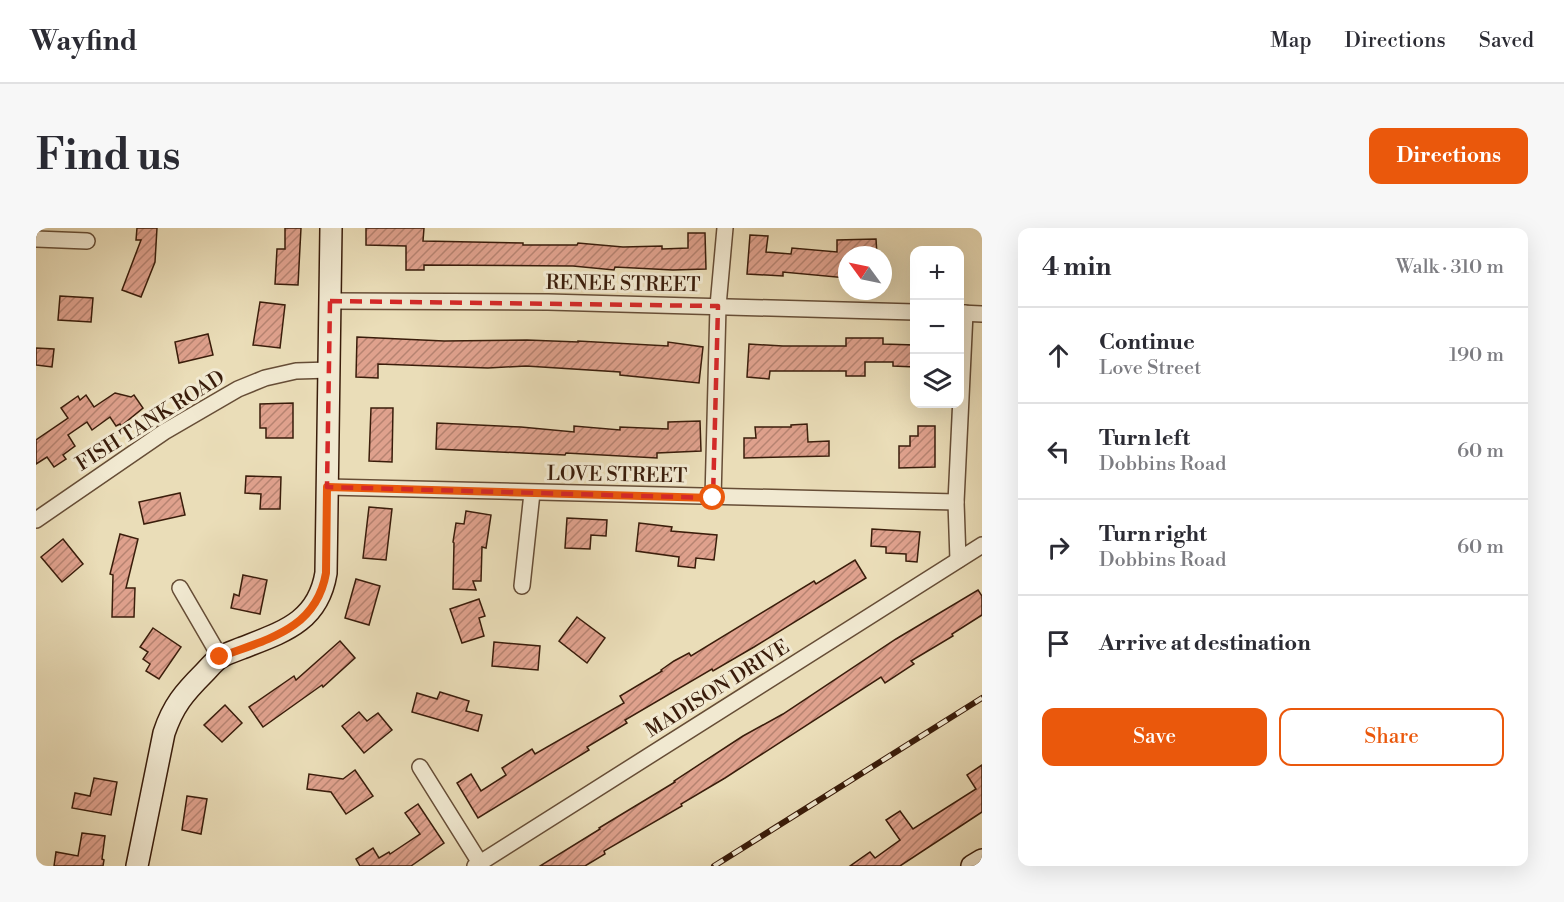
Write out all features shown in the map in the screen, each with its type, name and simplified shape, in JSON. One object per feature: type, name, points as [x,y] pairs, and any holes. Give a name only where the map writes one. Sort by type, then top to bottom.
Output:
[{"type":"street","points":[[137,866],[164,733],[171,713],[183,694],[220,657],[282,633],[300,622],[315,602],[323,586],[326,573],[331,228]]},
{"type":"street","points":[[713,498],[718,306],[725,228]]},
{"type":"street","points":[[36,239],[87,241]]},
{"type":"street","name":"RENEE STREET","points":[[330,302],[548,302],[910,312]]},
{"type":"street","points":[[964,313],[982,314]]},
{"type":"street","points":[[958,560],[956,502],[961,354]]},
{"type":"street","name":"FISH TANK ROAD","points":[[36,520],[164,432],[238,389],[265,378],[296,371],[330,370]]},
{"type":"street","name":"LOVE STREET","points":[[327,487],[956,502]]},
{"type":"street","points":[[522,586],[532,493]]},
{"type":"street","name":"MADISON DRIVE","points":[[477,864],[982,545]]},
{"type":"street","points":[[180,588],[220,657]]},
{"type":"street","points":[[420,767],[477,864]]},
{"type":"street","points":[[972,866],[982,860]]},
{"type":"highlighted area","points":[[330,301],[718,306],[713,498],[327,487]]},
{"type":"building","points":[[137,228],[157,228],[155,262],[141,297],[122,290],[141,240],[136,240]]},
{"type":"building","points":[[285,228],[301,228],[298,285],[275,284],[277,249],[285,249]]},
{"type":"building","points":[[366,228],[424,228],[423,241],[523,243],[523,245],[577,245],[578,243],[623,247],[662,246],[662,249],[688,248],[688,233],[705,233],[706,269],[615,267],[614,270],[573,266],[424,265],[424,270],[406,270],[406,246],[366,245]]},
{"type":"building","points":[[750,235],[768,236],[766,252],[791,254],[792,248],[837,252],[837,240],[876,239],[876,246],[838,246],[838,277],[783,272],[783,276],[747,274]]},
{"type":"building","points":[[60,296],[93,298],[91,322],[58,320]]},
{"type":"building","points":[[260,302],[285,305],[280,348],[253,345]]},
{"type":"building","points":[[208,334],[213,355],[179,363],[175,342]]},
{"type":"building","points":[[357,337],[444,341],[578,341],[668,346],[668,342],[703,347],[699,383],[620,375],[620,372],[526,366],[488,368],[378,364],[378,378],[356,377]]},
{"type":"building","points":[[846,338],[883,338],[883,344],[910,345],[910,367],[893,366],[893,362],[865,362],[865,376],[846,376],[846,371],[770,371],[769,379],[747,377],[749,344],[846,346]]},
{"type":"building","points":[[36,348],[54,349],[52,367],[36,365]]},
{"type":"building","points":[[115,393],[131,397],[134,395],[143,408],[121,426],[120,424],[116,426],[110,417],[92,430],[87,422],[68,435],[75,446],[63,455],[66,459],[54,467],[47,457],[36,464],[36,440],[68,418],[61,408],[78,396],[80,400],[86,395],[94,407]]},
{"type":"building","points":[[293,403],[293,438],[266,438],[266,428],[260,428],[260,404]]},
{"type":"building","points":[[371,408],[393,408],[392,462],[369,461]]},
{"type":"building","points":[[700,421],[701,451],[657,453],[657,458],[436,449],[437,423],[574,432],[574,426],[620,430],[620,427],[668,429],[668,422]]},
{"type":"building","points":[[807,424],[808,442],[829,441],[829,456],[744,458],[744,438],[756,438],[755,427],[791,427],[791,425]]},
{"type":"building","points":[[918,426],[935,426],[935,467],[899,468],[899,446],[910,446],[910,436],[918,436]]},
{"type":"building","points":[[246,476],[281,477],[280,509],[260,509],[261,494],[245,493]]},
{"type":"building","points":[[180,493],[185,515],[144,524],[139,502]]},
{"type":"building","points":[[369,507],[392,509],[386,560],[363,558]]},
{"type":"building","points":[[466,511],[491,515],[486,548],[482,547],[481,581],[473,581],[476,590],[453,589],[453,542],[456,523],[464,524]]},
{"type":"building","points":[[567,518],[607,520],[606,536],[591,535],[590,549],[565,548]]},
{"type":"building","points":[[639,523],[672,527],[671,531],[717,535],[714,560],[696,558],[695,568],[678,566],[679,557],[636,551]]},
{"type":"building","points":[[872,529],[920,532],[917,562],[906,561],[906,554],[886,553],[886,547],[871,546]]},
{"type":"building","points":[[120,534],[138,539],[126,588],[135,588],[134,617],[112,617],[113,575],[110,574]]},
{"type":"building","points":[[63,539],[83,564],[62,582],[41,557]]},
{"type":"building","points":[[855,560],[866,578],[754,647],[625,720],[627,723],[587,747],[589,750],[478,818],[457,783],[471,774],[481,791],[506,775],[502,768],[532,749],[535,754],[624,703],[620,696],[662,671],[674,661],[689,653],[691,656],[814,581],[816,584]]},
{"type":"building","points":[[243,575],[267,580],[260,614],[231,608],[234,594],[239,596]]},
{"type":"building","points":[[356,579],[380,586],[369,625],[345,618]]},
{"type":"building","points":[[978,590],[982,596],[982,615],[952,634],[953,636],[911,661],[914,664],[885,683],[881,677],[681,804],[682,806],[604,851],[605,854],[585,866],[540,866],[675,782],[743,736],[783,714],[896,639]]},
{"type":"building","points":[[479,599],[485,616],[479,618],[484,636],[462,643],[450,609]]},
{"type":"building","points":[[577,617],[605,638],[587,663],[559,641]]},
{"type":"building","points":[[153,628],[181,647],[159,679],[146,671],[150,664],[143,659],[148,652],[140,647]]},
{"type":"building","points":[[340,641],[355,658],[323,687],[322,685],[263,727],[249,707],[294,676],[296,680]]},
{"type":"building","points":[[494,642],[540,646],[538,670],[492,666]]},
{"type":"building","points":[[440,692],[469,701],[466,711],[482,715],[478,731],[412,712],[417,693],[437,699]]},
{"type":"building","points":[[225,705],[242,723],[222,742],[204,725]]},
{"type":"building","points":[[359,712],[367,721],[378,713],[392,730],[364,753],[342,726]]},
{"type":"building","points":[[982,765],[982,812],[900,866],[850,866],[870,852],[875,858],[900,840],[886,820],[900,811],[913,829],[976,789],[967,775]]},
{"type":"building","points":[[355,770],[373,796],[346,814],[331,792],[307,789],[309,774],[343,779]]},
{"type":"building","points":[[94,778],[117,782],[111,815],[72,808],[75,793],[90,796]]},
{"type":"building","points":[[187,796],[207,799],[201,834],[182,830]]},
{"type":"building","points":[[418,804],[444,843],[411,866],[360,866],[356,859],[373,848],[379,858],[389,852],[390,854],[420,834],[405,813]]},
{"type":"building","points":[[82,833],[105,836],[103,866],[54,866],[56,852],[78,856]]},
{"type":"railway","points":[[714,866],[982,698]]},
{"type":"route","points":[[220,657],[282,633],[300,622],[315,602],[323,586],[326,573],[327,487],[713,498]]}]
